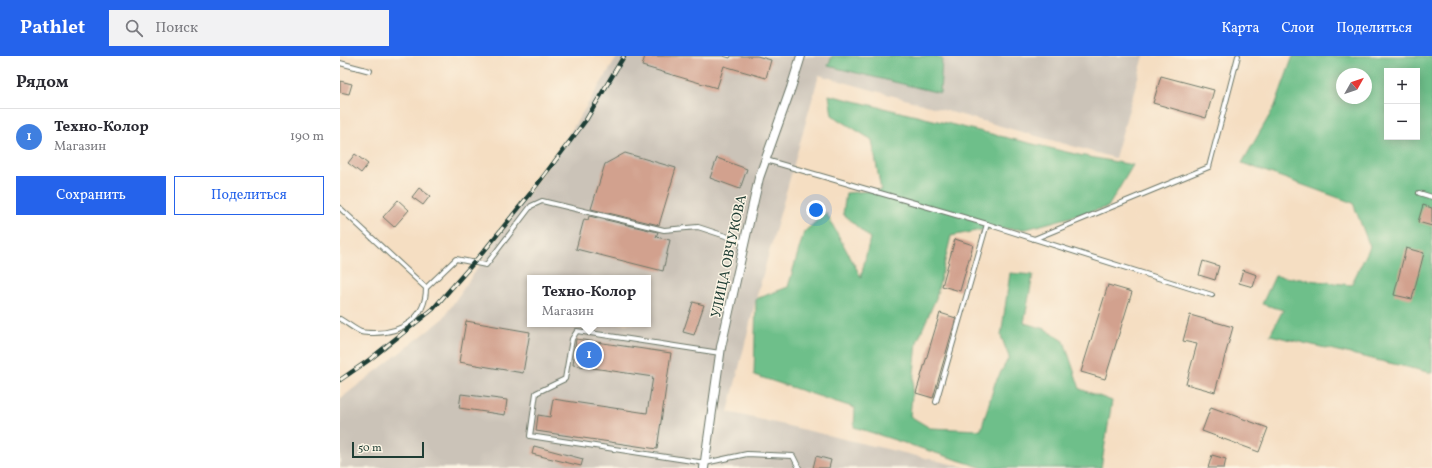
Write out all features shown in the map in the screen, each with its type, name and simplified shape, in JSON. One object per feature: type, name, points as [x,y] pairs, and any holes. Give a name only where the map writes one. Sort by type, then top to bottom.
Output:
[{"type":"street","name":"УЛИЦА ОВЧУКОВА","points":[[704,466],[721,353],[759,178],[801,56]]},
{"type":"lane","points":[[1034,239],[1209,167],[1238,56]]},
{"type":"lane","points":[[340,62],[370,72]]},
{"type":"lane","points":[[765,160],[987,224],[1212,295]]},
{"type":"lane","points":[[1419,193],[1432,196]]},
{"type":"lane","points":[[340,319],[362,332],[386,333],[400,329],[416,317],[421,311],[426,298],[426,288],[456,259],[486,265],[531,206],[542,201],[664,230],[698,228],[744,242]]},
{"type":"lane","points":[[340,208],[426,288]]},
{"type":"lane","points":[[936,402],[987,224]]},
{"type":"lane","points":[[721,353],[577,331],[572,339],[566,379],[536,393],[530,436],[704,466],[747,454],[793,456],[799,468]]},
{"type":"shaded area","points":[[618,56],[1144,56],[1115,158],[819,75],[756,299],[728,412],[968,468],[340,468],[340,399],[442,320],[571,131]]},
{"type":"green space","points":[[832,56],[937,56],[942,59],[940,93],[828,66]]},
{"type":"green space","points":[[1293,56],[1432,56],[1432,373],[1270,335],[1283,310],[1262,304],[1275,276],[1351,285],[1370,247],[1353,203],[1242,163],[1275,106]]},
{"type":"green space","points":[[829,95],[1079,155],[1133,165],[1108,207],[1026,229],[986,229],[951,236],[936,298],[917,342],[910,416],[930,428],[981,430],[995,383],[1009,357],[1001,336],[1010,273],[1033,275],[1024,323],[1045,329],[1064,341],[1080,389],[1112,401],[1101,468],[983,468],[854,427],[855,408],[754,375],[756,299],[788,287],[804,232],[826,213],[861,277],[870,238],[843,214],[846,193],[881,190],[872,140],[832,115]]},
{"type":"building","points":[[645,56],[723,56],[730,58],[731,56],[757,56],[771,60],[766,78],[724,66],[717,88],[642,66]]},
{"type":"building","points":[[1161,76],[1214,90],[1206,118],[1153,103]]},
{"type":"building","points":[[340,81],[352,84],[349,94],[340,92]]},
{"type":"building","points":[[625,153],[676,168],[659,225],[591,209],[605,164]]},
{"type":"building","points":[[355,154],[368,164],[361,173],[348,163]]},
{"type":"building","points":[[717,158],[747,169],[740,189],[710,178]]},
{"type":"building","points":[[419,188],[430,196],[423,205],[412,197]]},
{"type":"building","points":[[398,200],[409,210],[394,227],[383,217]]},
{"type":"building","points":[[1423,205],[1432,208],[1432,226],[1418,222]]},
{"type":"building","points":[[589,216],[658,232],[656,237],[670,240],[663,271],[576,249],[584,219],[588,220]]},
{"type":"building","points":[[955,239],[973,245],[960,291],[942,286]]},
{"type":"building","points":[[1406,248],[1424,253],[1412,299],[1394,295]]},
{"type":"building","points":[[1203,261],[1219,266],[1215,280],[1199,275]]},
{"type":"building","points":[[1243,270],[1257,275],[1253,287],[1239,283]]},
{"type":"building","points":[[1108,285],[1132,292],[1105,379],[1081,372]]},
{"type":"building","points":[[693,302],[704,305],[694,335],[683,332]]},
{"type":"building","points":[[940,313],[956,318],[933,398],[916,393]]},
{"type":"building","points":[[1190,315],[1233,327],[1215,392],[1186,384],[1197,344],[1183,341]]},
{"type":"building","points":[[466,321],[530,332],[523,373],[459,362]]},
{"type":"building","points":[[576,339],[671,353],[657,449],[536,431],[538,415],[550,417],[553,399],[647,413],[653,377],[573,365]]},
{"type":"building","points":[[461,394],[507,400],[505,415],[459,408]]},
{"type":"building","points":[[1211,407],[1268,428],[1259,452],[1202,431]]},
{"type":"building","points":[[534,446],[583,459],[581,466],[532,454]]},
{"type":"building","points":[[1212,455],[1226,459],[1224,468],[1208,468]]},
{"type":"building","points":[[816,456],[831,460],[829,468],[813,468]]},
{"type":"railway","points":[[340,380],[369,360],[433,309],[484,251],[530,194],[586,120],[624,56]]},
{"type":"place","name":"Техно-Колор","points":[[589,355]]}]
